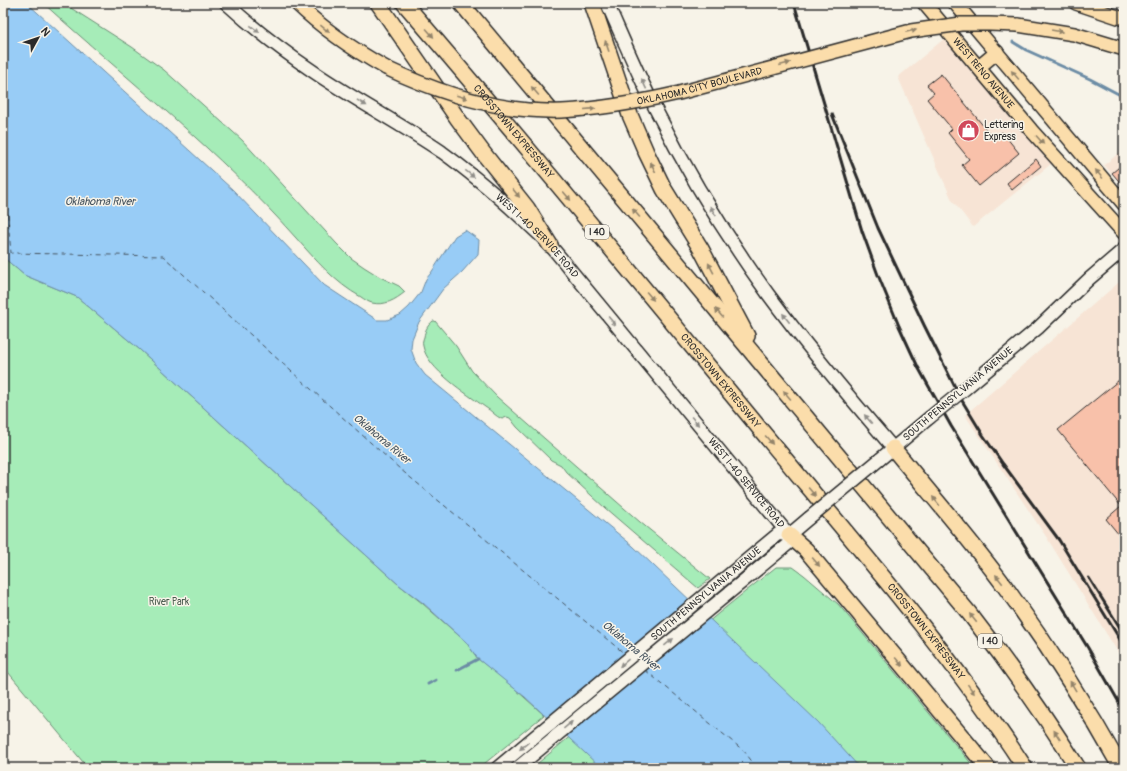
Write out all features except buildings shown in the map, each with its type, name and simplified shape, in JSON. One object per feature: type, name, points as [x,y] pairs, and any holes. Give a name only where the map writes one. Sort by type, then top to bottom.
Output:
[{"type":"highway","points":[[378,3],[458,119],[527,208],[550,246]]},
{"type":"highway","name":"CROSSTOWN EXPRESSWAY","points":[[404,3],[491,104],[886,582],[961,676],[1001,731],[1025,768]]},
{"type":"highway","name":"I 40","points":[[461,3],[964,607],[1036,702],[1078,768]]},
{"type":"highway","points":[[592,3],[630,115],[646,152],[664,188],[701,249],[762,364]]},
{"type":"highway","points":[[893,448],[1005,587],[1070,681],[1121,768]]},
{"type":"highway","points":[[789,534],[806,550],[988,768]]},
{"type":"main road","name":"WEST I-40 SERVICE ROAD","points":[[226,3],[248,23],[314,72],[442,152],[520,216],[550,246],[789,534]]},
{"type":"main road","name":"OKLAHOMA CITY BOULEVARD","points":[[296,3],[329,32],[365,56],[386,68],[429,87],[492,105],[540,110],[590,109],[636,102],[679,93],[911,31],[961,24],[1018,25],[1074,34],[1124,49]]},
{"type":"main road","points":[[607,3],[656,110],[698,187],[731,240],[767,293],[801,337],[893,448]]},
{"type":"main road","name":"WEST RENO AVENUE","points":[[924,3],[1031,130],[1124,233]]},
{"type":"main road","points":[[955,3],[1124,204]]},
{"type":"main road","points":[[1076,3],[1124,19]]},
{"type":"main road","points":[[979,67],[997,52]]},
{"type":"main road","name":"SOUTH PENNSYLVANIA AVENUE","points":[[497,768],[778,534],[789,534],[930,418],[1038,328],[1089,279],[1124,249]]},
{"type":"main road","name":"SOUTH PENNSYLVANIA AVENUE","points":[[517,768],[788,544],[789,534]]},
{"type":"shaded area","points":[[945,38],[1051,164],[973,227],[952,200],[898,77]]},
{"type":"shaded area","points":[[1124,149],[1124,187],[1104,165]]},
{"type":"shaded area","points":[[1124,278],[1124,662],[1047,538],[965,415]]},
{"type":"green space","points":[[43,3],[63,3],[132,47],[164,70],[242,140],[351,258],[380,277],[399,286],[405,292],[390,302],[377,304],[368,301],[334,278],[267,206],[205,146]]},
{"type":"green space","name":"River Park","points":[[3,257],[24,275],[77,297],[139,349],[398,584],[466,642],[478,659],[504,679],[544,715],[479,768],[88,768],[3,666]]},
{"type":"green space","points":[[433,321],[435,321],[456,346],[472,371],[497,397],[640,522],[710,579],[698,588],[605,508],[566,472],[561,465],[551,460],[517,427],[510,418],[507,417],[502,419],[497,416],[440,372],[426,355],[423,345],[426,330]]},
{"type":"green space","points":[[776,567],[793,567],[838,604],[975,768],[532,768],[725,608]]},
{"type":"water","name":"Oklahoma River","points":[[3,3],[27,3],[233,190],[324,285],[377,320],[387,320],[400,315],[409,307],[421,292],[426,279],[455,236],[465,230],[479,240],[478,254],[462,272],[443,289],[419,322],[412,339],[411,349],[416,363],[425,375],[633,546],[818,722],[860,768],[601,768],[525,697],[478,659],[466,642],[423,603],[398,584],[139,349],[77,297],[24,275],[3,257]]},
{"type":"waterway","points":[[1013,42],[1026,50],[1090,79],[1124,97]]},
{"type":"waterway","points":[[457,670],[478,659]]},
{"type":"waterway","points":[[428,684],[436,680]]},
{"type":"ferry route","points":[[3,160],[11,253],[163,256],[400,469],[625,654]]},
{"type":"ferry route","points":[[645,670],[744,751],[757,768]]},
{"type":"railway","points":[[794,3],[862,231],[878,275],[918,367],[951,426],[1088,648],[1124,711]]},
{"type":"railway","points":[[832,114],[878,228],[961,399],[1003,464],[1059,540],[1124,646]]},
{"type":"railway","points":[[1089,578],[1124,634]]},
{"type":"place","name":"Lettering Express","points":[[969,131]]}]
